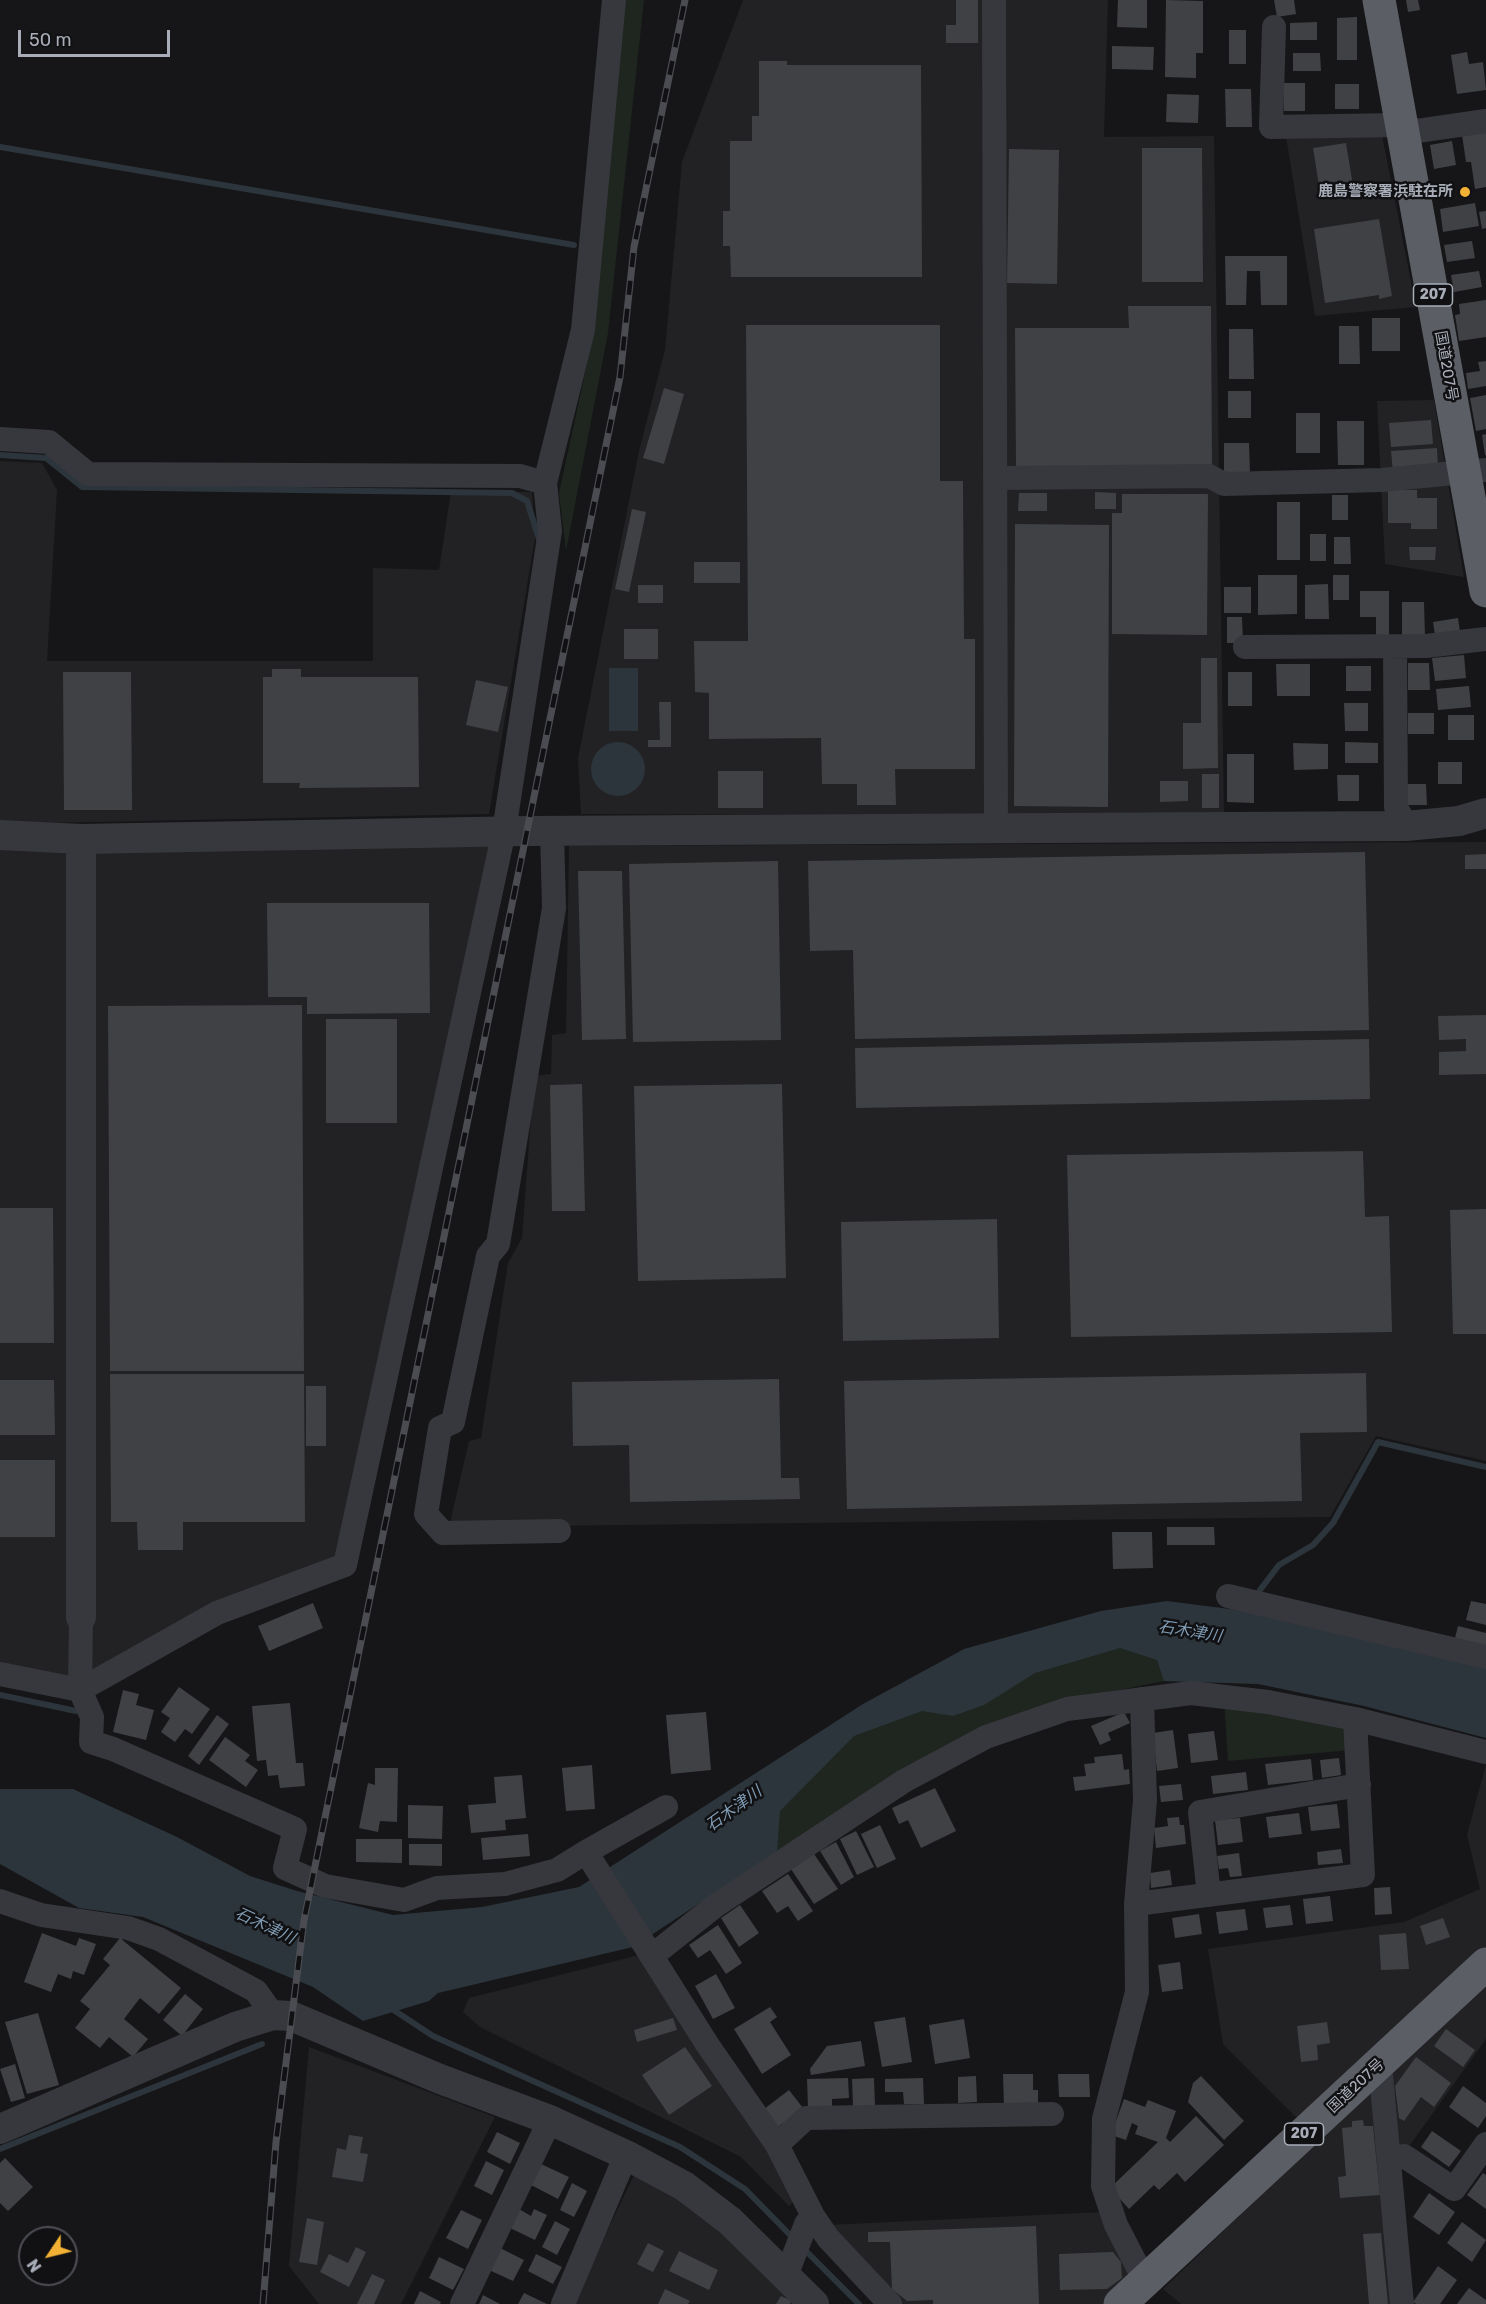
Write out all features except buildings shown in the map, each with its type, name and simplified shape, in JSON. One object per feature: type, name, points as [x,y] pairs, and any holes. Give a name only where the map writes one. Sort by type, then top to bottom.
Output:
[{"type":"highway","name":"国道207号","points":[[1378,0],[1402,125],[1476,472],[1484,572]]},
{"type":"highway","name":"国道207号","points":[[1120,2304],[1486,1964]]},
{"type":"street","points":[[994,0],[996,828]]},
{"type":"street","points":[[0,1674],[80,1690],[217,1613],[345,1565],[504,831],[550,531],[545,483],[584,330],[607,1]]},
{"type":"street","points":[[1274,27],[1271,127],[1402,125],[1417,131],[1486,121]]},
{"type":"street","points":[[0,439],[49,442],[88,474],[520,476],[545,483]]},
{"type":"street","points":[[995,478],[1209,476],[1224,484],[1382,480],[1476,472]]},
{"type":"street","points":[[1245,647],[1426,646],[1486,639]]},
{"type":"street","points":[[1395,647],[1396,807],[1406,826]]},
{"type":"street","points":[[0,835],[81,839],[504,831],[1406,826],[1459,821],[1486,813]]},
{"type":"street","points":[[552,831],[554,908],[498,1244],[488,1256],[453,1422],[440,1428],[426,1515],[443,1533],[559,1530]]},
{"type":"street","points":[[81,839],[80,1690],[92,1717],[91,1742],[113,1749],[295,1829],[285,1868],[325,1886],[404,1900],[437,1888],[505,1884],[592,1861],[666,1807]]},
{"type":"street","points":[[1228,1596],[1486,1657]]},
{"type":"street","points":[[651,1952],[715,1906],[904,1781],[976,1743],[1067,1709],[1191,1693],[1268,1702],[1355,1719],[1486,1752]]},
{"type":"street","points":[[1142,1699],[1145,1800],[1136,1904],[1137,1992],[1104,2119],[1103,2186],[1116,2225],[1145,2282]]},
{"type":"street","points":[[1136,1904],[1364,1875],[1355,1719]]},
{"type":"street","points":[[1209,1895],[1200,1812],[1359,1785]]},
{"type":"street","points":[[592,1861],[707,2044],[777,2145],[809,2220],[890,2304]]},
{"type":"street","points":[[0,1901],[41,1915],[128,1928],[159,1939],[256,1991],[273,2015]]},
{"type":"street","points":[[0,2129],[236,2027],[273,2015],[291,2016],[440,2079],[550,2120],[626,2155],[684,2186],[789,2270],[814,2304]]},
{"type":"street","points":[[1380,2064],[1402,2304]]},
{"type":"street","points":[[777,2145],[806,2118],[1052,2114]]},
{"type":"street","points":[[462,2304],[550,2120]]},
{"type":"street","points":[[1389,2159],[1404,2156],[1454,2189],[1486,2144]]},
{"type":"street","points":[[563,2304],[626,2155]]},
{"type":"street","points":[[789,2270],[809,2220]]},
{"type":"shaded area","points":[[621,0],[644,0],[608,333],[566,551],[559,493],[594,332]]},
{"type":"shaded area","points":[[743,0],[1108,0],[1104,137],[1214,136],[1224,816],[581,814],[578,758],[639,451],[665,350],[682,162]]},
{"type":"shaded area","points":[[1382,135],[1416,307],[1315,316],[1286,136]]},
{"type":"shaded area","points":[[1434,400],[1464,577],[1385,564],[1377,401]]},
{"type":"shaded area","points":[[0,461],[42,463],[57,490],[47,661],[373,661],[373,568],[439,570],[451,491],[532,492],[535,538],[489,814],[0,822]]},
{"type":"shaded area","points":[[1486,842],[1486,1461],[1376,1436],[1330,1517],[449,1527],[469,1441],[481,1438],[508,1263],[522,1238],[534,1076],[551,1074],[552,1035],[566,1033],[569,846]]},
{"type":"shaded area","points":[[493,846],[338,1563],[81,1682],[0,1669],[0,850]]},
{"type":"shaded area","points":[[1103,1639],[1258,1684],[1164,1681],[1069,1700],[912,1763],[633,1947],[854,1735]]},
{"type":"shaded area","points":[[1224,1700],[1365,1728],[1363,1749],[1228,1761]]},
{"type":"shaded area","points":[[1486,1764],[1486,1947],[1300,2121],[1223,2044],[1208,1949],[1404,1922],[1480,1889],[1467,1835]]},
{"type":"shaded area","points":[[643,1954],[799,2197],[789,2206],[741,2157],[480,2027],[463,2012],[469,1998]]},
{"type":"shaded area","points":[[1486,1980],[1486,2039],[1410,2145],[1382,2154],[1398,2304],[1181,2304],[1163,2289]]},
{"type":"shaded area","points":[[309,2047],[495,2117],[401,2304],[319,2304],[289,2266]]},
{"type":"shaded area","points":[[634,2175],[684,2201],[741,2249],[797,2304],[572,2304]]},
{"type":"shaded area","points":[[1103,2212],[1133,2277],[1104,2304],[896,2304],[826,2225]]},
{"type":"water","points":[[609,668],[638,668],[638,731],[609,731]]},
{"type":"water","points":[[613,742],[623,742],[633,746],[641,754],[645,769],[641,784],[633,792],[623,796],[613,796],[603,792],[595,784],[591,774],[591,764],[595,754],[603,746]]},
{"type":"water","name":"石木津川","points":[[1167,1601],[1253,1612],[1486,1669],[1486,1738],[1364,1706],[1258,1684],[1164,1681],[1157,1660],[1120,1648],[1035,1673],[984,1705],[953,1716],[922,1711],[854,1736],[780,1811],[777,1852],[633,1947],[438,1993],[429,2001],[363,2021],[313,1987],[143,1917],[79,1908],[0,1864],[0,1789],[73,1789],[177,1837],[250,1876],[297,1891],[393,1915],[482,1907],[579,1887],[863,1704],[964,1649],[1101,1611]]},
{"type":"waterway","points":[[0,147],[574,245]]},
{"type":"waterway","points":[[0,455],[46,458],[82,487],[512,493],[527,501],[539,539]]},
{"type":"waterway","points":[[1258,1597],[1260,1590],[1279,1565],[1313,1545],[1333,1523],[1378,1442],[1486,1467]]},
{"type":"waterway","points":[[0,1695],[76,1711]]},
{"type":"waterway","points":[[389,2007],[433,2036],[680,2147],[745,2189],[795,2240]]},
{"type":"waterway","points":[[0,2149],[262,2044]]},
{"type":"waterway","points":[[802,2247],[859,2304]]},
{"type":"railway","points":[[263,2304],[276,2142],[304,1920],[620,377],[634,247],[685,0]]},
{"type":"place","name":"鹿島警察署浜駐在所","points":[[1465,192]]}]
